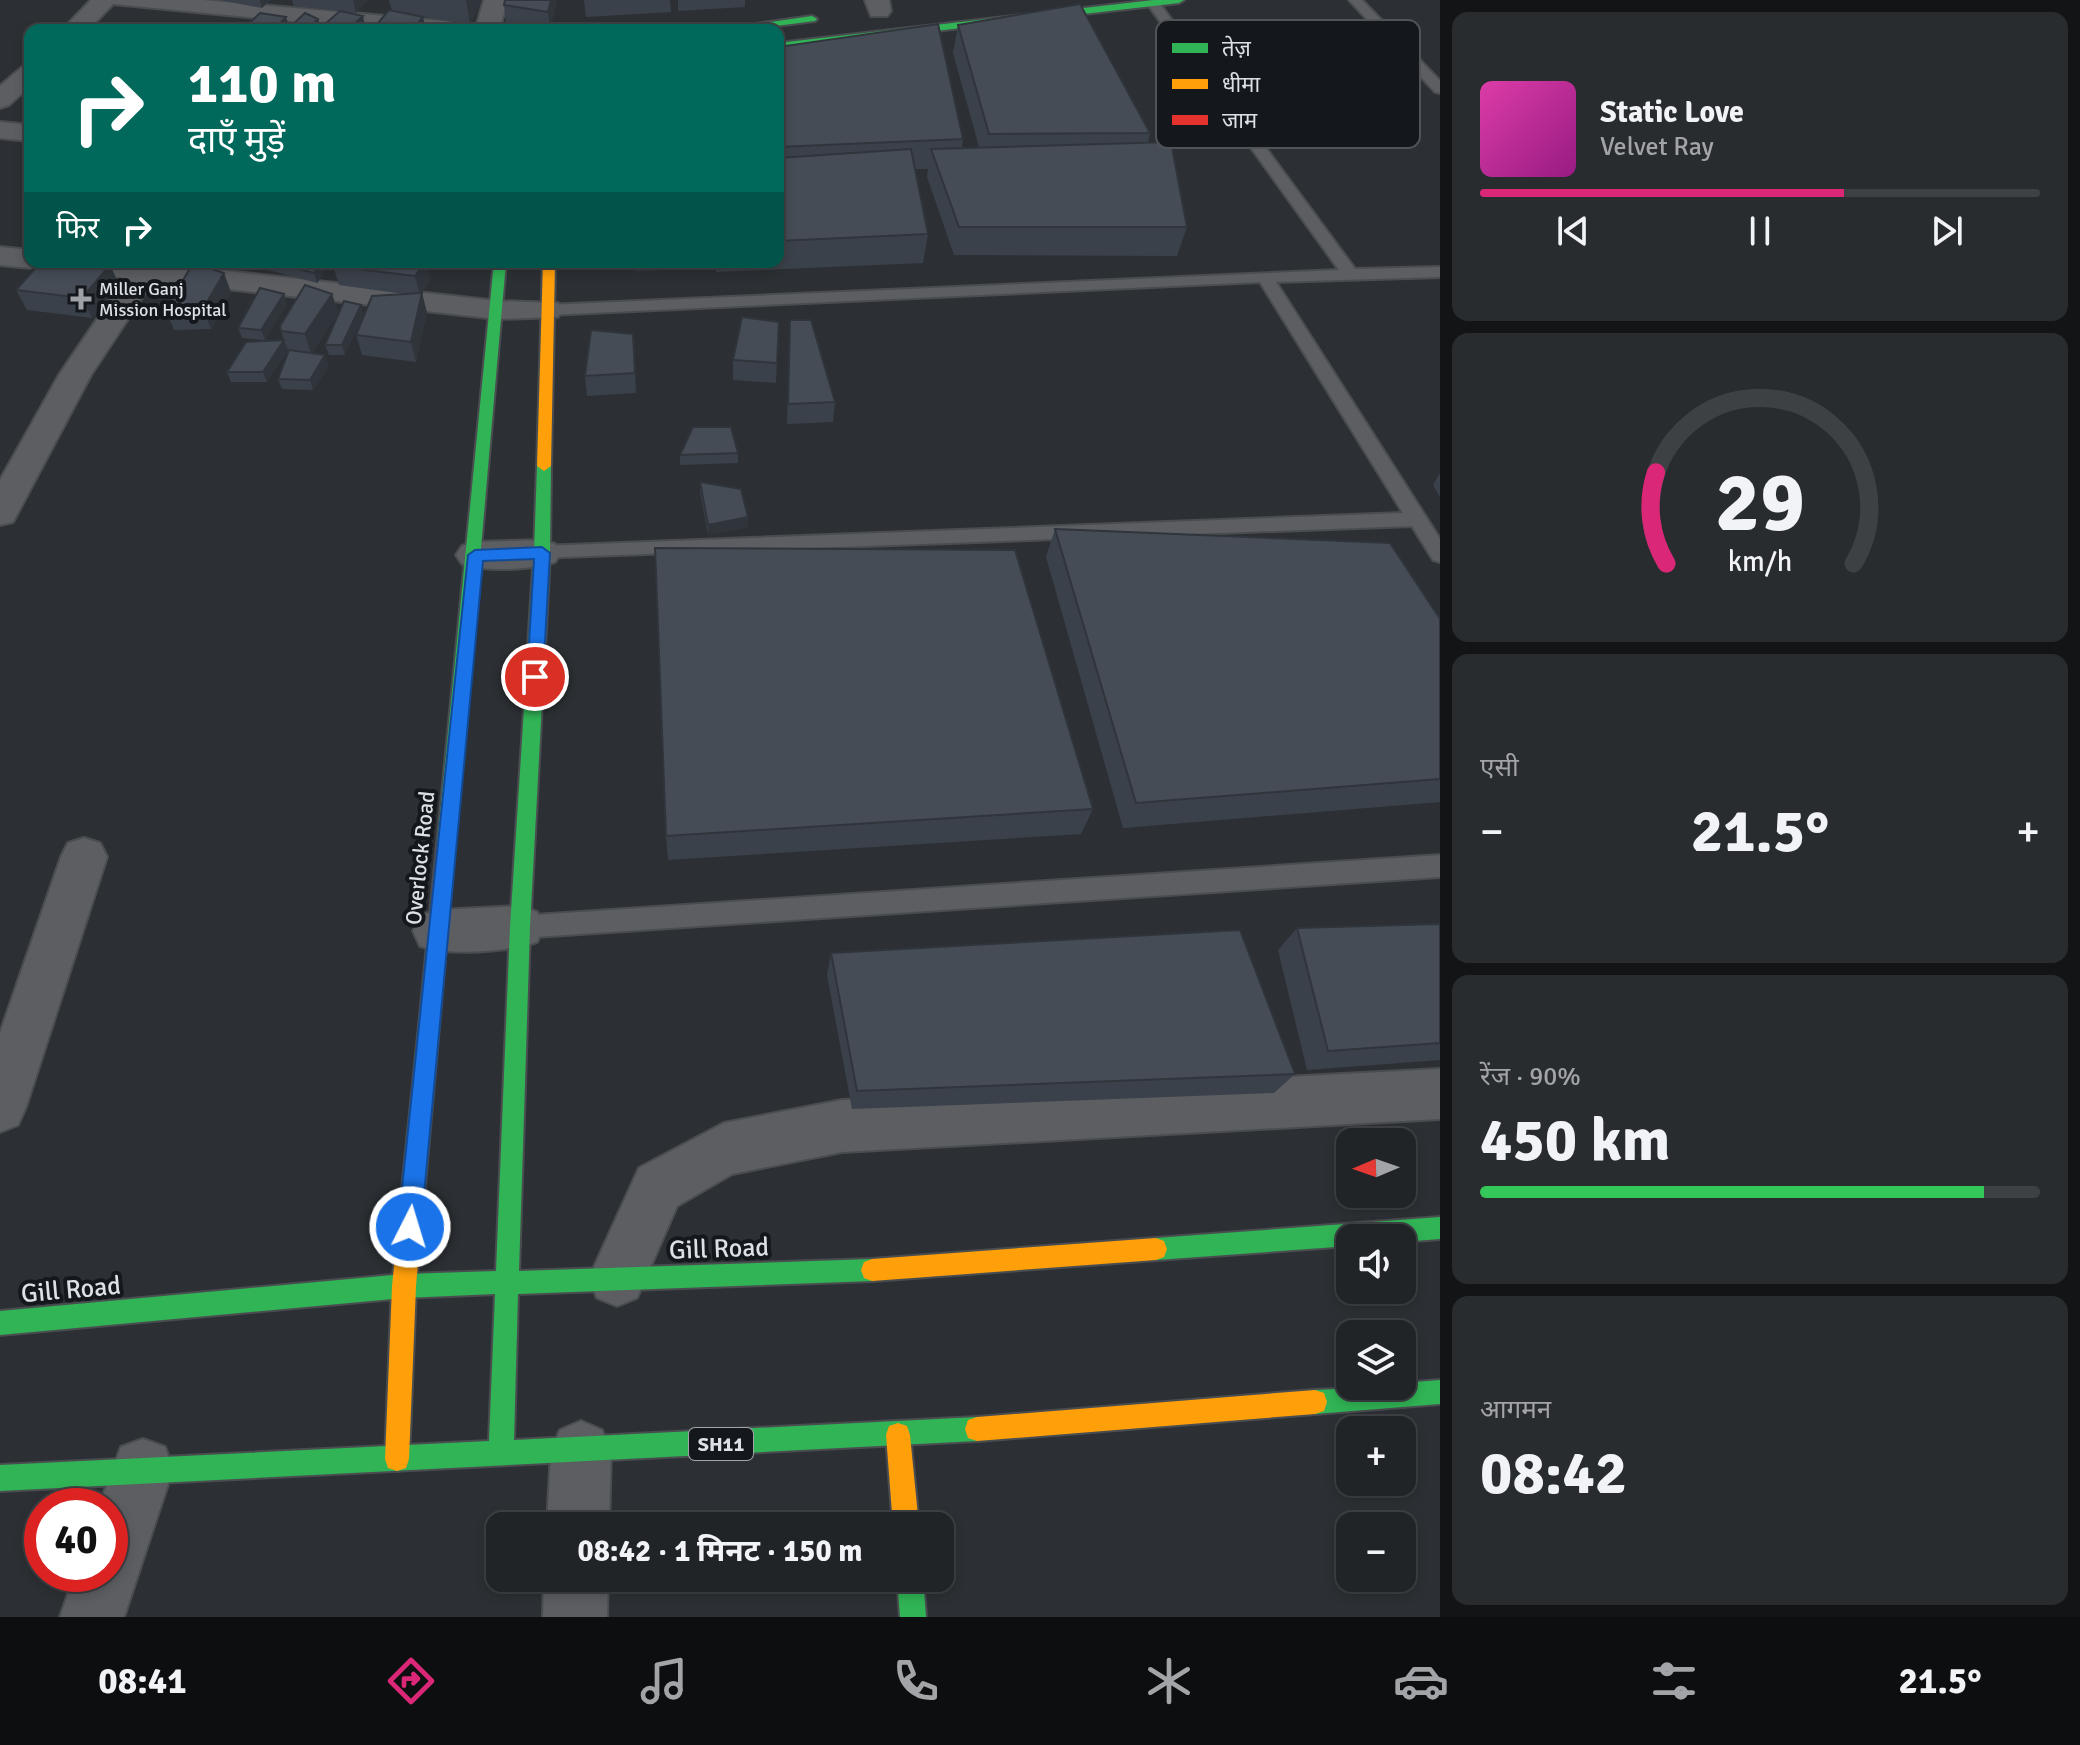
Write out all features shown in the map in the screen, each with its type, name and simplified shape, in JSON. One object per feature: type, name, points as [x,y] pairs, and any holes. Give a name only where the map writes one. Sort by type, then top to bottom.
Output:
[{"type":"street","points":[[80,24],[104,0]]},
{"type":"street","points":[[122,0],[397,24]]},
{"type":"street","points":[[489,24],[496,0]]},
{"type":"street","points":[[784,45],[1179,0]]},
{"type":"street","points":[[769,24],[836,16]]},
{"type":"street","points":[[0,62],[24,64]]},
{"type":"street","points":[[0,100],[24,78]]},
{"type":"street","points":[[0,130],[24,132]]},
{"type":"street","points":[[0,256],[24,258]]},
{"type":"street","points":[[117,268],[498,310],[547,310]]},
{"type":"street","name":"Overlock Road","points":[[397,1459],[404,1286],[500,268]]},
{"type":"street","points":[[501,1454],[520,927],[542,553],[549,268]]},
{"type":"street","points":[[0,513],[75,375],[145,271]]},
{"type":"street","points":[[475,555],[542,553]]},
{"type":"street","points":[[0,1107],[84,857]]},
{"type":"street","points":[[437,931],[520,927]]},
{"type":"street","points":[[617,1278],[658,1187],[724,1149],[842,1126],[1440,1094]]},
{"type":"street","name":"Gill Road","points":[[0,1323],[404,1286],[867,1270],[1440,1228]]},
{"type":"street","name":"SH11","points":[[0,1478],[898,1435],[1440,1392]]},
{"type":"street","points":[[898,1435],[905,1512]]},
{"type":"street","points":[[579,1512],[581,1451]]},
{"type":"street","points":[[128,1512],[143,1469]]},
{"type":"street","points":[[92,1617],[101,1592]]},
{"type":"street","points":[[575,1617],[576,1592]]},
{"type":"street","points":[[911,1592],[913,1617]]},
{"type":"lane","points":[[1355,0],[1374,20]]},
{"type":"lane","points":[[1153,3],[1165,20]]},
{"type":"lane","points":[[1420,68],[1440,89]]},
{"type":"lane","points":[[1258,148],[1350,274]]},
{"type":"lane","points":[[547,310],[1265,277],[1440,272]]},
{"type":"lane","points":[[1265,277],[1440,555]]},
{"type":"lane","points":[[542,553],[1418,519]]},
{"type":"lane","points":[[520,927],[1440,866]]},
{"type":"building","points":[[505,0],[551,0],[548,12],[504,5]]},
{"type":"building","points":[[1080,4],[1150,133],[989,134],[958,25]]},
{"type":"building","points":[[389,10],[423,17],[417,24],[377,24]]},
{"type":"building","points":[[340,11],[363,16],[354,24],[325,24]]},
{"type":"building","points":[[260,13],[286,17],[280,24],[248,24]]},
{"type":"building","points":[[305,13],[318,19],[313,24],[293,24]]},
{"type":"building","points":[[938,24],[963,139],[784,147],[784,46]]},
{"type":"building","points":[[1156,142],[1156,148],[1172,148],[1187,227],[959,227],[931,149]]},
{"type":"building","points":[[911,149],[928,234],[784,241],[784,158]]},
{"type":"building","points":[[36,268],[107,268],[82,298],[16,290]]},
{"type":"building","points":[[190,268],[208,268],[224,273],[203,309],[166,310]]},
{"type":"building","points":[[295,268],[318,268],[314,273]]},
{"type":"building","points":[[349,268],[421,268],[415,276]]},
{"type":"building","points":[[305,285],[332,294],[305,334],[281,331],[280,326]]},
{"type":"building","points":[[260,288],[284,294],[261,330],[238,328]]},
{"type":"building","points":[[422,293],[411,342],[356,335],[372,296]]},
{"type":"building","points":[[344,301],[361,305],[342,345],[325,345]]},
{"type":"building","points":[[742,317],[779,322],[777,363],[733,360]]},
{"type":"building","points":[[790,320],[811,320],[835,402],[788,404]]},
{"type":"building","points":[[591,330],[633,334],[635,373],[585,376]]},
{"type":"building","points":[[284,340],[263,372],[227,372],[246,342]]},
{"type":"building","points":[[289,350],[325,355],[310,380],[278,379]]},
{"type":"building","points":[[693,427],[731,427],[738,453],[680,455]]},
{"type":"building","points":[[700,482],[741,489],[748,517],[708,525]]},
{"type":"building","points":[[1055,529],[1390,543],[1440,619],[1440,779],[1136,803]]},
{"type":"building","points":[[655,548],[1015,550],[1093,809],[666,836]]},
{"type":"building","points":[[1440,924],[1440,1043],[1328,1051],[1297,928]]},
{"type":"building","points":[[1240,930],[1295,1074],[857,1091],[831,953]]},
{"type":"traffic: fast","points":[[784,45],[1179,0]]},
{"type":"traffic: fast","points":[[770,24],[812,19]]},
{"type":"traffic: fast","points":[[446,845],[499,268]]},
{"type":"traffic: fast","points":[[501,1454],[520,927],[542,553],[544,466]]},
{"type":"traffic: fast","points":[[1156,1249],[1440,1228]]},
{"type":"traffic: fast","points":[[0,1323],[404,1286],[872,1270]]},
{"type":"traffic: fast","points":[[1315,1402],[1440,1392]]},
{"type":"traffic: fast","points":[[0,1478],[977,1429]]},
{"type":"traffic: fast","points":[[911,1592],[913,1617]]},
{"type":"traffic: slow","points":[[544,466],[549,268]]},
{"type":"traffic: slow","points":[[397,1459],[404,1286],[429,1026]]},
{"type":"traffic: slow","points":[[872,1270],[1156,1249]]},
{"type":"traffic: slow","points":[[977,1429],[1315,1402]]},
{"type":"traffic: slow","points":[[898,1435],[905,1512]]},
{"type":"traffic: jam","points":[[429,1026],[446,845]]},
{"type":"place","name":"Miller Ganj Mission Hospital","points":[[81,299]]},
{"type":"route","points":[[410,1227],[475,555],[542,553],[535,677]]}]
